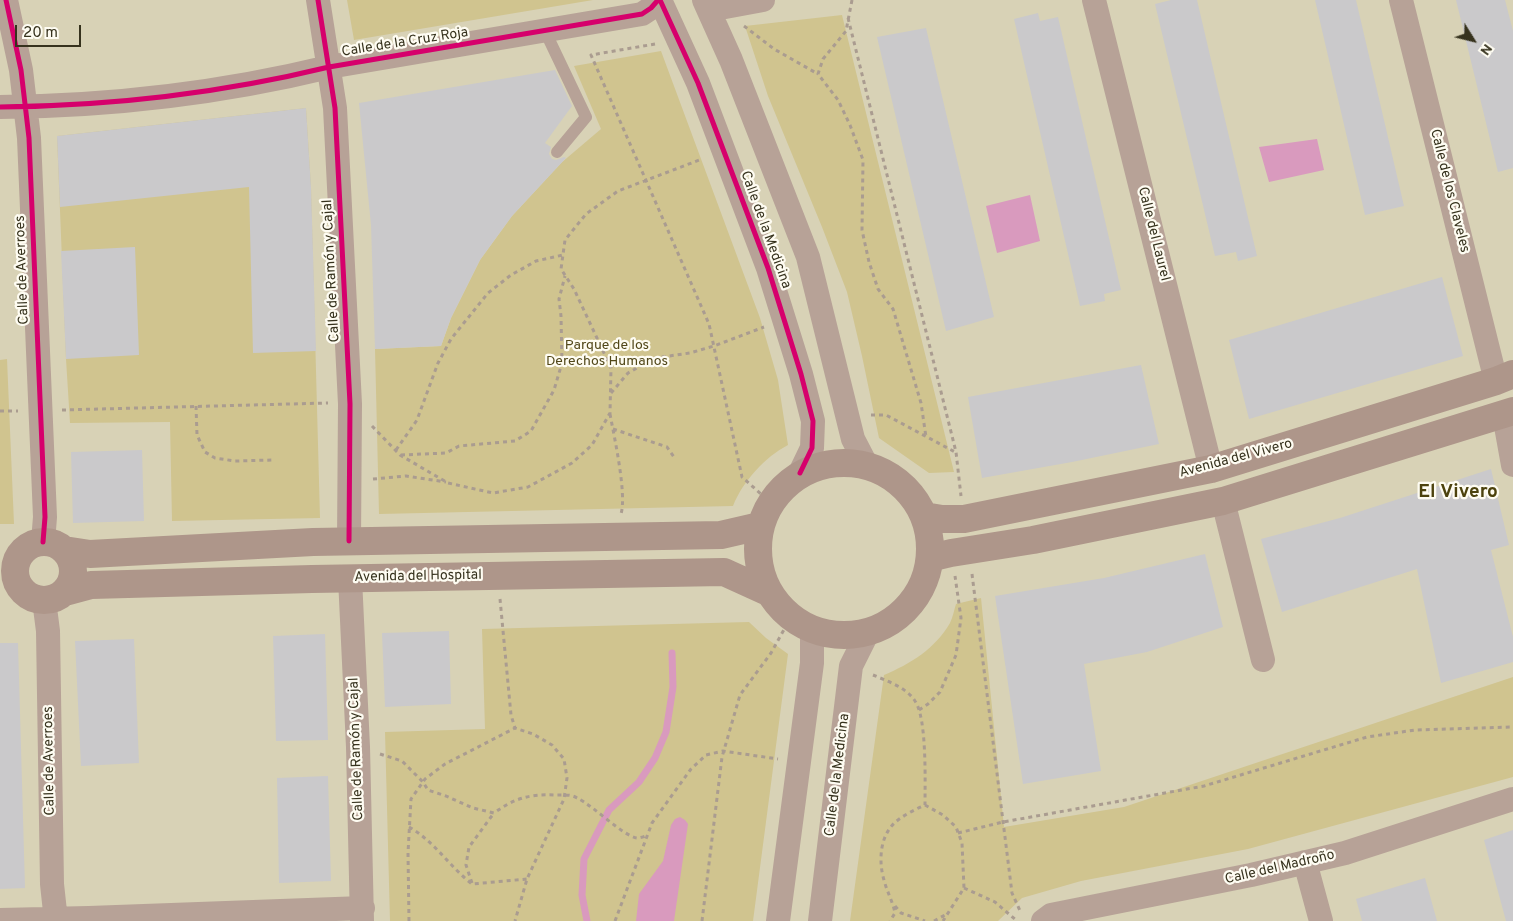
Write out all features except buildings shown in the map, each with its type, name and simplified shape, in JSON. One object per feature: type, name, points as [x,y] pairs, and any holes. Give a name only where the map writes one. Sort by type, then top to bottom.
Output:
[{"type":"main road","name":"Avenida del Vivero","points":[[924,516],[942,519],[964,519],[1211,469],[1505,377]]},
{"type":"main road","points":[[950,554],[930,536],[918,504],[896,479],[866,464],[832,462],[800,474],[775,496],[766,514],[757,560],[768,592],[801,624],[830,634],[855,635],[887,624],[913,601],[928,570],[950,554],[1033,540],[1223,501],[1509,413]]},
{"type":"main road","points":[[33,550],[71,559],[74,571],[71,582],[33,593],[17,582],[15,572],[17,560],[33,550],[90,554],[273,543],[721,535],[766,514]]},
{"type":"main road","name":"Avenida del Hospital","points":[[33,593],[90,585],[350,578],[724,572],[768,592]]},
{"type":"street","name":"Calle de Averroes","points":[[6,0],[20,70],[29,138],[45,517],[33,550]]},
{"type":"street","name":"Calle de Ramón y Cajal","points":[[318,0],[335,108],[350,404],[349,541]]},
{"type":"street","name":"Calle de la Cruz Roja","points":[[0,107],[173,96],[296,76],[330,67],[642,14],[659,0]]},
{"type":"street","name":"Calle de la Medicina","points":[[659,0],[698,83],[724,150],[768,268],[801,374],[813,421],[812,448],[800,474]]},
{"type":"street","points":[[763,0],[710,6],[808,258],[853,439],[866,464]]},
{"type":"street","name":"Calle del Laurel","points":[[1094,0],[1211,469]]},
{"type":"street","name":"Calle de los Claveles","points":[[1401,0],[1505,377]]},
{"type":"street","points":[[1509,413],[1513,465]]},
{"type":"street","points":[[1223,501],[1263,660]]},
{"type":"street","name":"Calle de Ramón y Cajal","points":[[350,578],[358,747],[362,914]]},
{"type":"street","name":"Calle de Averroes","points":[[33,593],[48,631],[52,884],[56,920]]},
{"type":"street","points":[[778,921],[812,663],[801,624]]},
{"type":"street","name":"Calle de la Medicina","points":[[820,921],[851,666],[868,632]]},
{"type":"street","name":"Calle del Madroño","points":[[1043,921],[1051,915],[1345,853],[1513,799]]},
{"type":"street","points":[[1305,862],[1320,921]]},
{"type":"street","points":[[0,920],[362,914]]},
{"type":"lane","points":[[545,31],[586,117],[557,152]]},
{"type":"path","points":[[818,74],[823,59],[846,31],[852,0]]},
{"type":"path","points":[[710,6],[774,49],[818,74],[838,100],[863,160],[862,230],[869,262],[878,289],[893,309],[921,403],[926,436]]},
{"type":"path","points":[[848,18],[956,452],[964,519]]},
{"type":"path","points":[[658,43],[591,55],[709,324],[742,477],[766,514]]},
{"type":"path","points":[[616,537],[623,509],[610,413],[612,368],[574,289],[561,269],[565,240],[586,214],[618,191],[724,150]]},
{"type":"path","points":[[396,450],[417,420],[438,363],[451,339],[488,293],[511,275],[536,261],[563,255]]},
{"type":"path","points":[[400,455],[446,453],[458,446],[515,441],[531,431],[554,390],[562,363],[559,298],[565,276]]},
{"type":"path","points":[[610,394],[628,373],[655,358],[690,353],[714,346],[755,332],[784,318]]},
{"type":"path","points":[[0,411],[317,402],[350,404],[400,455],[448,482]]},
{"type":"path","points":[[196,406],[197,435],[205,452],[215,458],[235,461],[272,460]]},
{"type":"path","points":[[350,480],[406,476],[448,482],[493,493],[528,487],[572,463],[592,444],[610,413]]},
{"type":"path","points":[[847,415],[886,415],[956,452]]},
{"type":"path","points":[[613,429],[666,447],[674,457]]},
{"type":"path","points":[[919,710],[940,692],[956,656],[961,618],[950,554]]},
{"type":"path","points":[[950,554],[1003,822],[1012,892],[1024,921]]},
{"type":"path","points":[[498,576],[511,715],[515,728]]},
{"type":"path","points":[[702,921],[723,752],[740,695],[771,653],[801,624]]},
{"type":"path","points":[[851,666],[897,685],[915,700],[922,720],[925,805]]},
{"type":"path","points":[[958,833],[1003,822],[1204,786],[1366,737],[1415,730],[1513,727]]},
{"type":"path","points":[[409,921],[409,828],[411,799],[423,782],[445,764],[515,728],[533,734],[552,745],[564,759],[567,778],[564,799],[527,879],[515,921]]},
{"type":"path","points":[[358,747],[402,761],[423,782],[428,790],[473,808],[494,813]]},
{"type":"path","points":[[615,921],[652,823],[691,769],[706,755],[723,752],[798,761]]},
{"type":"path","points":[[472,884],[466,865],[469,847],[494,813],[505,805],[534,794],[576,797],[598,811],[627,835],[639,838],[648,835]]},
{"type":"path","points":[[925,805],[943,815],[956,827],[962,843],[964,888],[942,921]]},
{"type":"path","points":[[890,921],[895,914],[894,905],[884,880],[880,857],[885,836],[896,821],[925,805]]},
{"type":"path","points":[[409,828],[421,834],[472,884],[527,879]]},
{"type":"path","points":[[964,888],[995,902],[1017,921]]},
{"type":"path","points":[[894,905],[902,913],[925,921]]},
{"type":"path","points":[[934,921],[946,914]]},
{"type":"green space","points":[[347,0],[593,0],[354,40]]},
{"type":"green space","points":[[842,15],[954,472],[929,473],[879,438],[847,292],[768,96],[745,26]]},
{"type":"green space","name":"Parque de los Derechos Humanos","points":[[661,51],[760,318],[778,380],[788,445],[763,463],[749,479],[733,506],[379,514],[375,349],[441,346],[451,318],[480,260],[512,216],[561,163],[601,129],[574,66]]},
{"type":"green space","points":[[306,108],[311,187],[320,518],[172,521],[170,422],[70,423],[57,136]]},
{"type":"green space","points":[[7,359],[14,524],[0,524],[0,360]]},
{"type":"green space","points":[[981,598],[1004,827],[1124,807],[1513,677],[1513,777],[1248,849],[1081,881],[1022,898],[998,921],[850,921],[884,675],[912,661],[937,641],[950,623],[956,604]]},
{"type":"green space","points":[[749,622],[766,638],[788,654],[753,921],[390,921],[385,732],[485,729],[482,629]]},
{"type":"shaded area","points":[[1317,139],[1324,170],[1269,182],[1259,147]]},
{"type":"shaded area","points":[[1030,195],[1040,241],[997,253],[986,206]]},
{"type":"shaded area","points":[[680,817],[688,824],[674,921],[636,921],[639,894],[663,861],[671,825],[675,819]]},
{"type":"waterway","points":[[587,921],[582,895],[584,859],[609,810],[639,782],[655,758],[666,732],[673,687],[672,653]]},
{"type":"cycle path","points":[[6,0],[21,70],[29,138],[45,517],[43,542]]},
{"type":"cycle path","points":[[318,0],[335,108],[350,404],[349,541]]},
{"type":"cycle path","points":[[0,107],[124,101],[207,91],[329,67],[642,14],[658,0]]},
{"type":"cycle path","points":[[660,0],[698,83],[768,268],[801,374],[813,421],[812,448],[800,473]]},
{"type":"district","name":"El Vivero","points":[[1458,493]]}]
